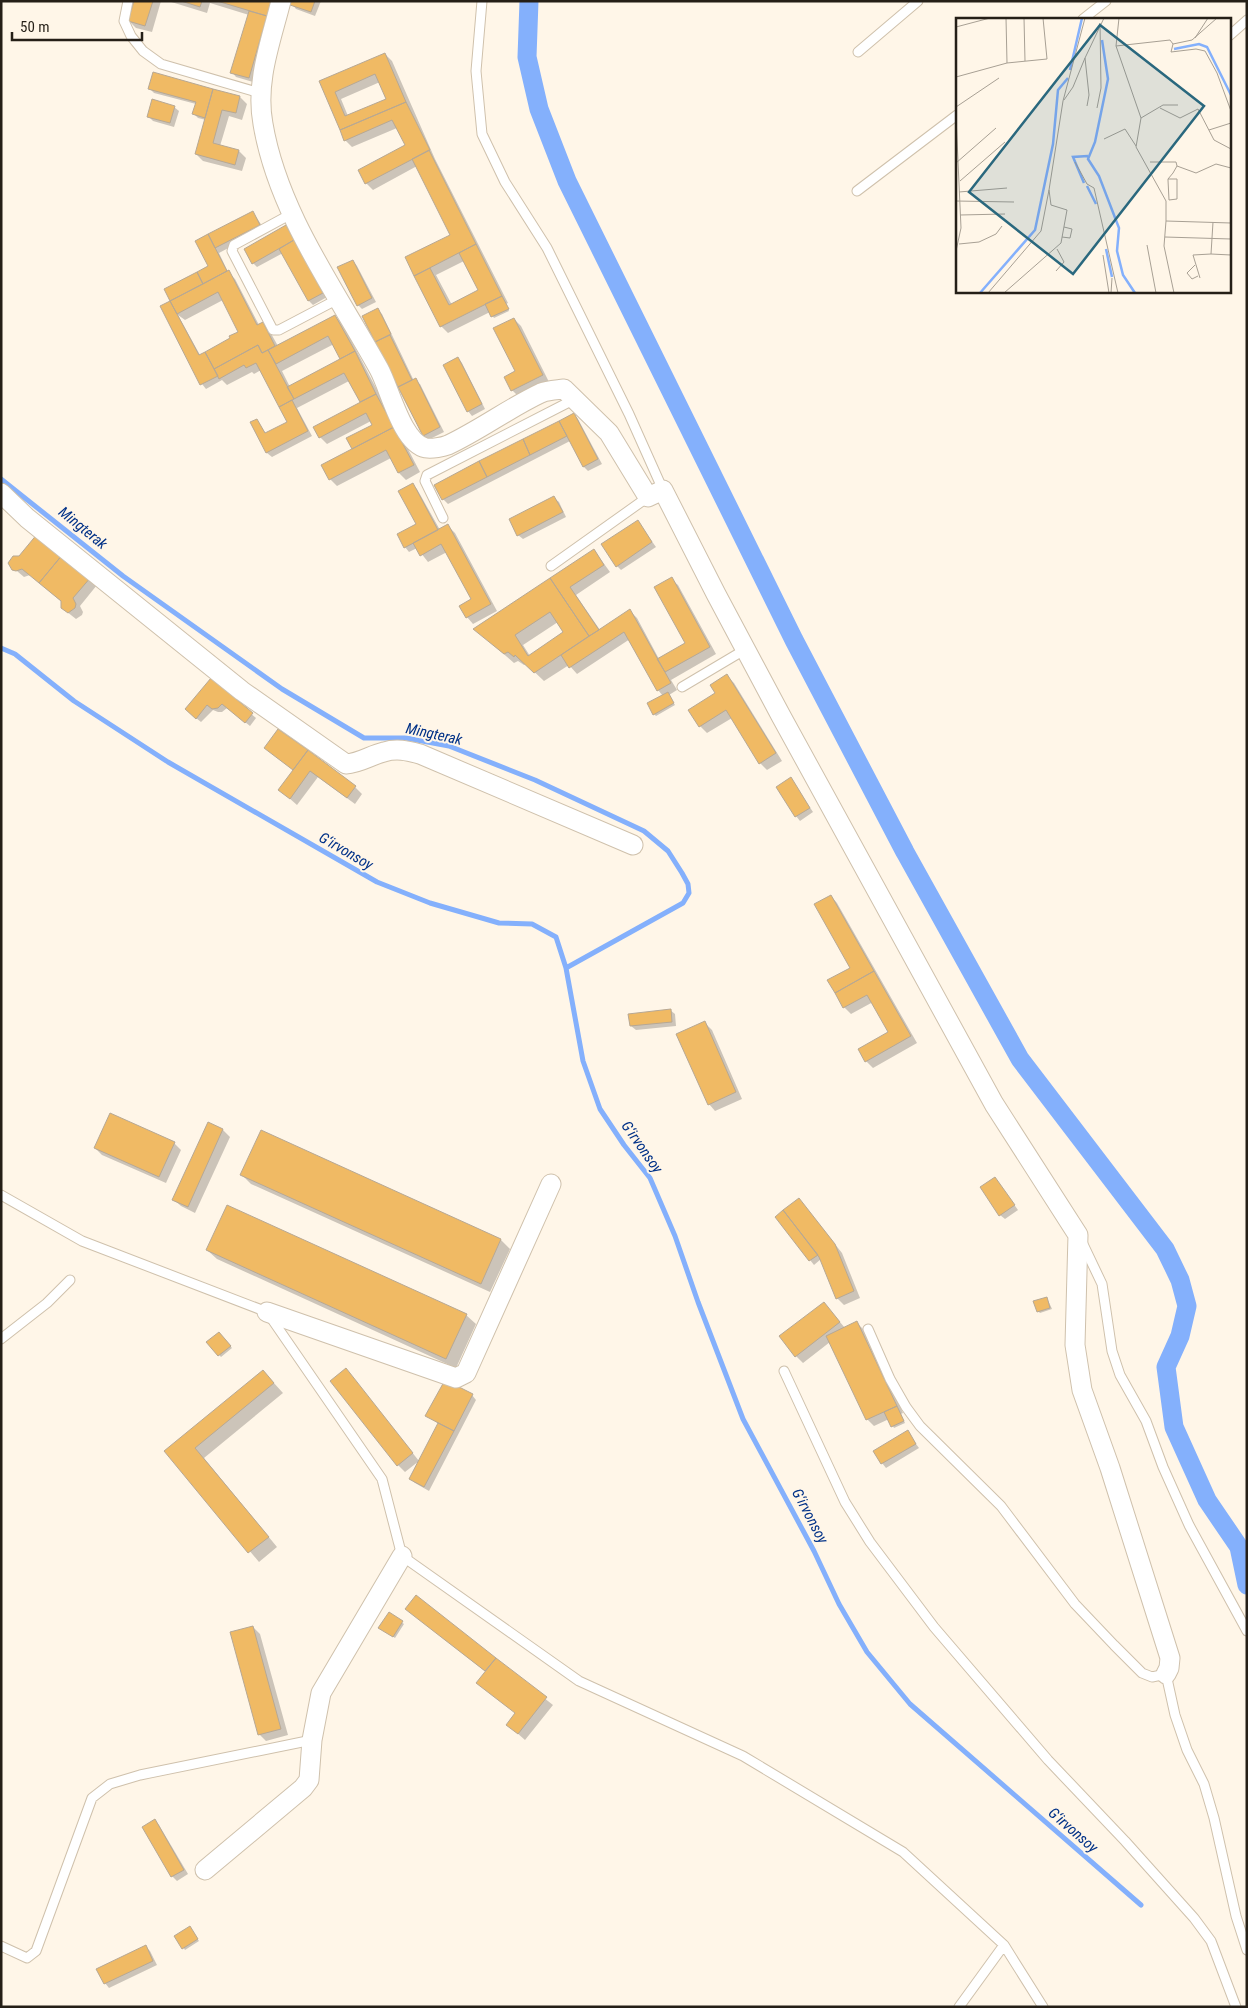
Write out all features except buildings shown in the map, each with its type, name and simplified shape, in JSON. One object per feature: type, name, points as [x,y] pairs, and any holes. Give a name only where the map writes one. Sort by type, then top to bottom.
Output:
[{"type":"street","points":[[281,1],[263,70],[260,92],[262,122],[270,157],[293,213],[338,300],[380,370],[407,432],[416,444],[428,448],[446,446],[544,392],[564,389],[609,432],[656,493],[716,594],[994,1104],[1078,1235],[1075,1345],[1082,1390],[1110,1468],[1170,1658],[1170,1668],[1166,1674]]},
{"type":"street","points":[[1,493],[27,518],[242,691],[346,764],[357,763],[391,750],[400,749],[420,754],[633,845]]},
{"type":"street","points":[[267,1312],[456,1378],[466,1373],[551,1184]]},
{"type":"street","points":[[205,1870],[303,1788],[309,1780],[312,1740],[321,1693],[402,1556]]},
{"type":"lane","points":[[128,1],[124,21],[130,36],[143,51],[161,64],[260,92]]},
{"type":"lane","points":[[482,1],[476,71],[482,134],[505,182],[547,248],[629,414],[656,493],[551,566]]},
{"type":"lane","points":[[858,52],[918,1]]},
{"type":"lane","points":[[1084,18],[1106,1]]},
{"type":"lane","points":[[1230,35],[1247,20]]},
{"type":"lane","points":[[857,191],[956,116]]},
{"type":"lane","points":[[293,213],[234,245],[232,251],[273,330],[278,330],[338,300]]},
{"type":"lane","points":[[444,518],[425,481],[427,475],[575,399]]},
{"type":"lane","points":[[682,687],[746,649]]},
{"type":"lane","points":[[1,1195],[82,1241],[267,1312],[382,1479],[402,1556],[579,1681],[743,1756],[903,1852],[1004,1945],[1043,2007]]},
{"type":"lane","points":[[1078,1235],[1102,1284],[1112,1351],[1120,1375],[1146,1421],[1163,1467],[1189,1525],[1247,1631]]},
{"type":"lane","points":[[1,1339],[47,1303],[70,1280]]},
{"type":"lane","points":[[868,1329],[894,1386],[920,1426],[1001,1506],[1075,1604],[1114,1645],[1142,1673],[1152,1677],[1166,1674],[1175,1715],[1188,1750],[1204,1784],[1212,1810],[1236,1916],[1247,1950]]},
{"type":"lane","points":[[784,1371],[845,1502],[870,1542],[934,1627],[1042,1753],[1194,1918],[1211,1941],[1236,2007]]},
{"type":"lane","points":[[1,1946],[27,1958],[36,1951],[92,1798],[110,1784],[140,1775],[312,1740]]},
{"type":"lane","points":[[959,2007],[1004,1945]]},
{"type":"waterway","points":[[529,1],[527,57],[539,109],[567,181],[794,640],[905,852],[1020,1059],[1165,1249],[1180,1280],[1187,1306],[1180,1336],[1166,1367],[1174,1427],[1207,1500],[1239,1547],[1247,1585]]},
{"type":"waterway","name":"Mingterak","points":[[1,479],[123,576],[282,689],[364,738],[406,738],[449,746],[535,780],[644,831],[668,851],[688,884],[689,893],[683,903],[566,968]]},
{"type":"waterway","name":"G‘irvonsoy","points":[[1,648],[15,654],[74,701],[168,762],[377,882],[430,903],[499,923],[532,924],[556,937],[566,968],[583,1061],[600,1109],[624,1145],[650,1178],[675,1236],[743,1419],[814,1551],[839,1604],[867,1652],[910,1704],[1141,1905]]}]
